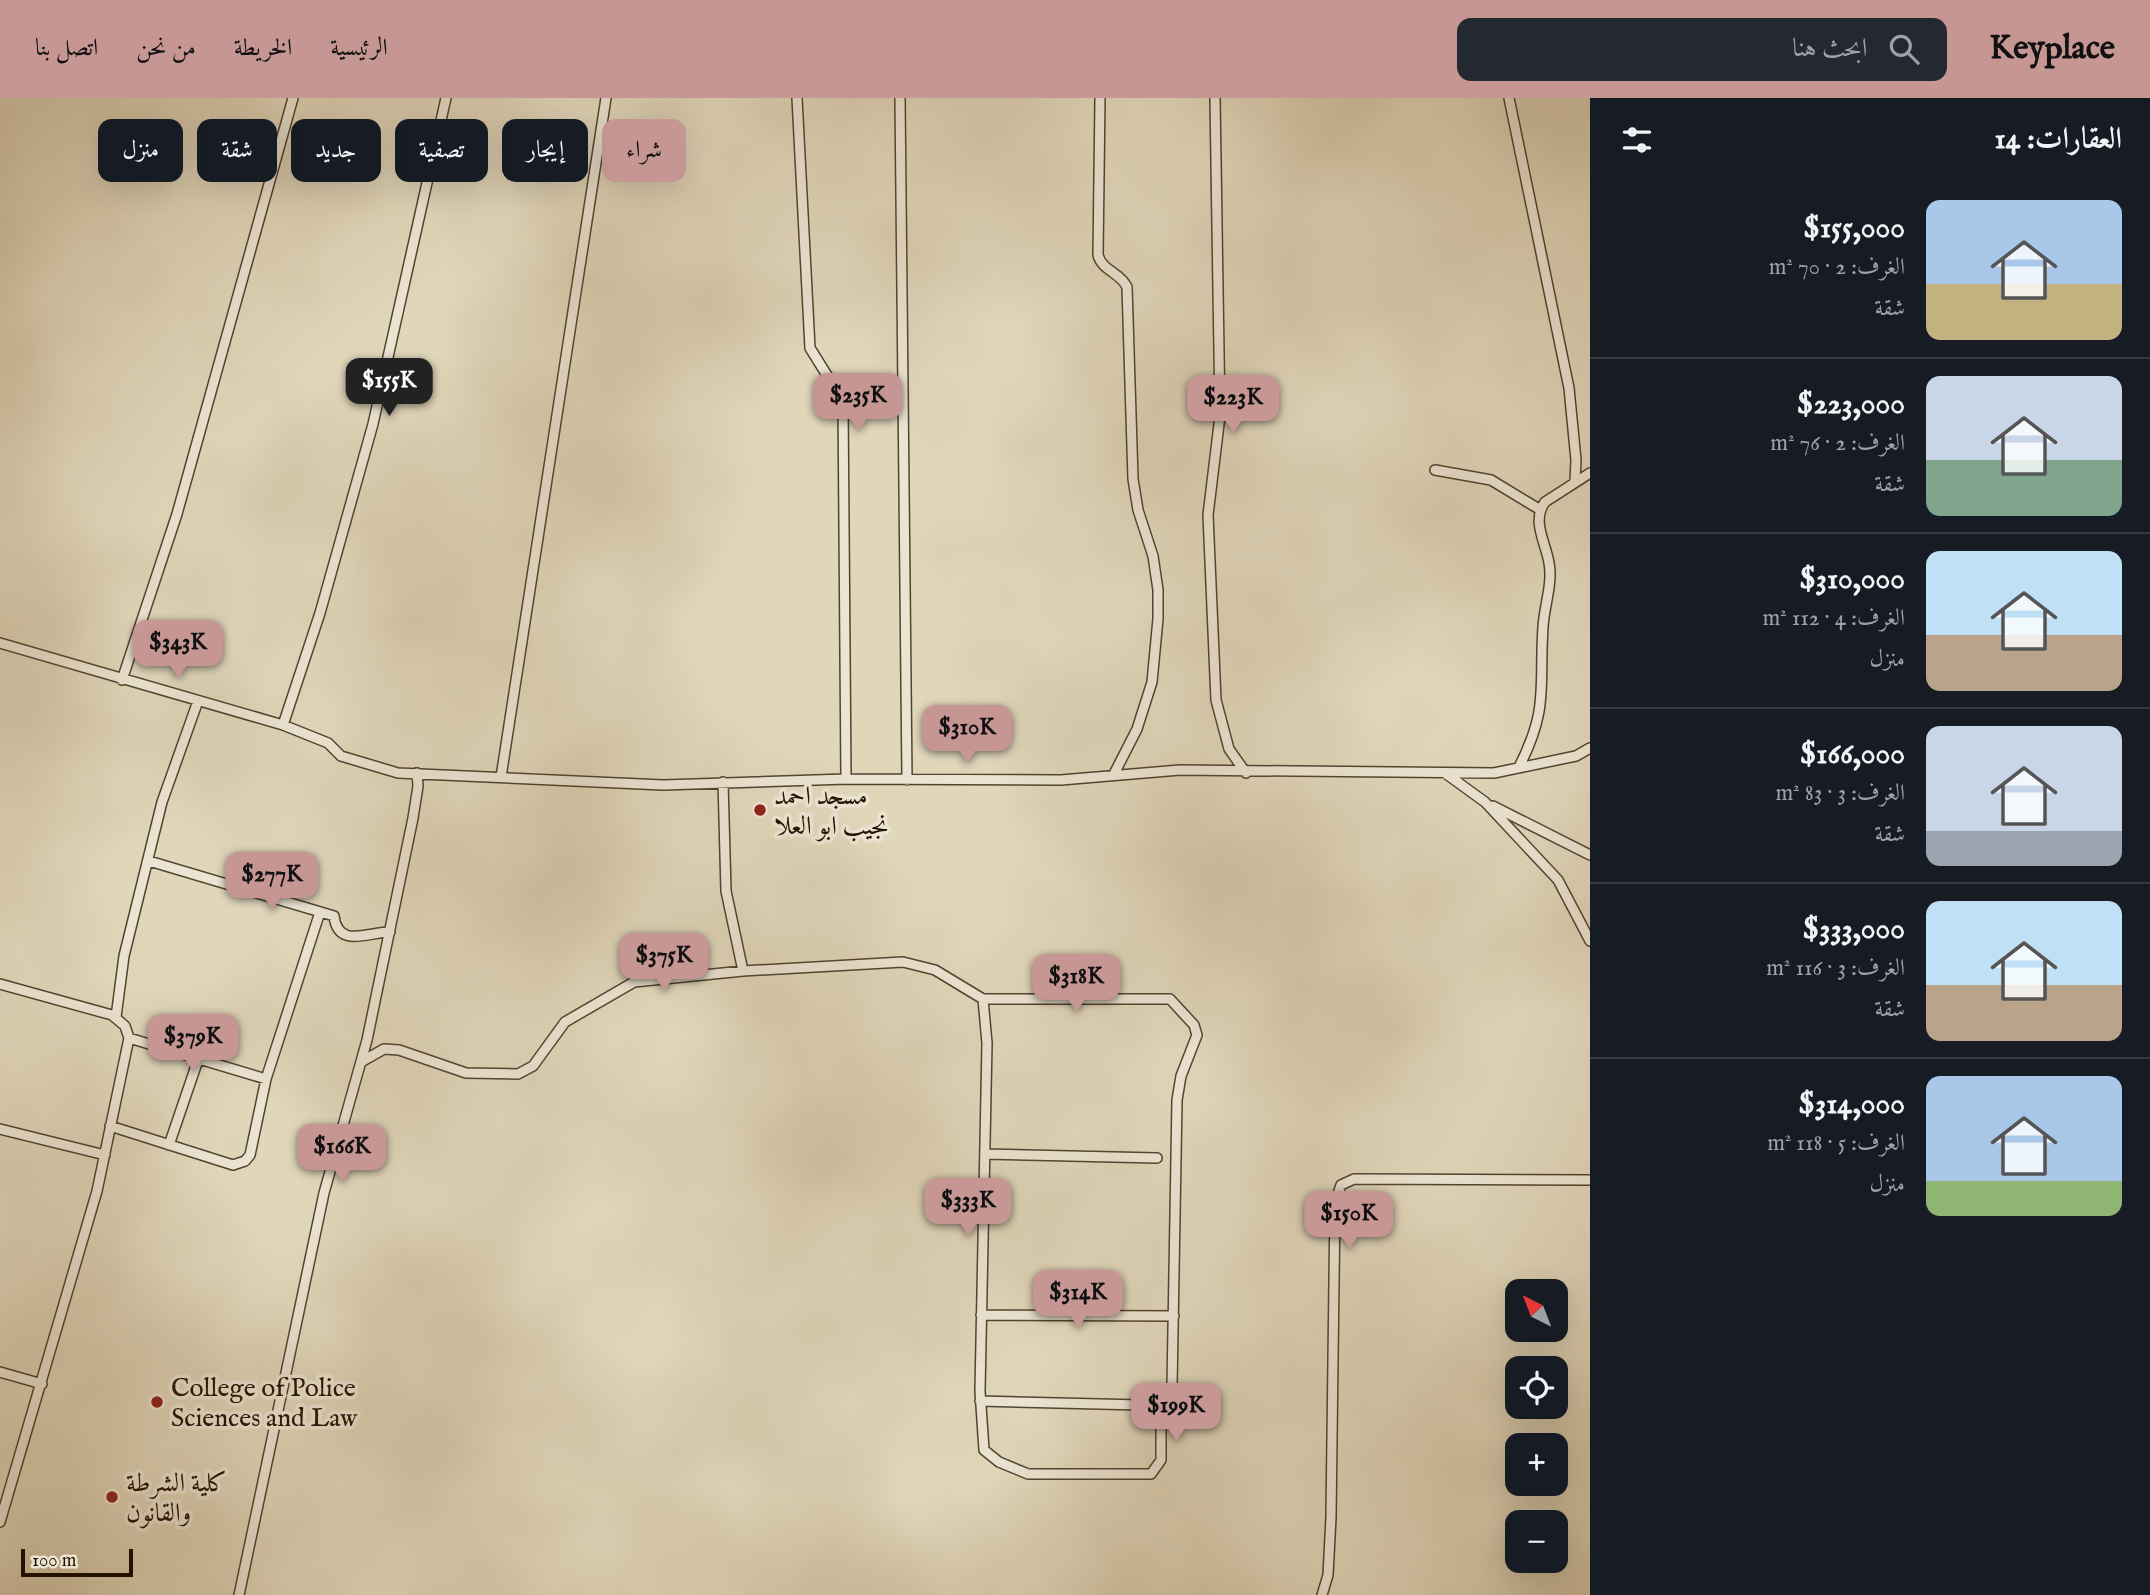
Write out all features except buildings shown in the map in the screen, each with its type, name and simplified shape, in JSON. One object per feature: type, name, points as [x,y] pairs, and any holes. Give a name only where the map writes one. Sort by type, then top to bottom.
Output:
[{"type":"street","points":[[122,680],[177,514],[293,98]]},
{"type":"street","points":[[283,724],[320,613],[373,424],[446,98]]},
{"type":"street","points":[[501,777],[606,98]]},
{"type":"street","points":[[797,98],[810,348],[823,373],[840,391],[843,401],[846,779]]},
{"type":"street","points":[[900,98],[907,779]]},
{"type":"street","points":[[1100,98],[1098,255],[1101,264],[1122,278],[1127,286],[1133,479],[1158,590],[1157,656],[1152,682],[1137,729],[1114,774]]},
{"type":"street","points":[[1215,98],[1220,416],[1208,515],[1216,700],[1229,749],[1246,773]]},
{"type":"street","points":[[1509,98],[1570,397],[1576,460],[1575,481]]},
{"type":"street","points":[[1435,470],[1491,480],[1539,509]]},
{"type":"street","points":[[1539,509],[1590,472]]},
{"type":"street","points":[[1519,767],[1538,726],[1544,693],[1543,629],[1550,565],[1541,533],[1539,509]]},
{"type":"street","points":[[0,643],[283,724],[328,743],[341,756],[398,773],[663,785],[846,779],[1061,780],[1180,770],[1246,773],[1494,773],[1576,756],[1590,748]]},
{"type":"street","points":[[116,1017],[124,956],[162,802],[198,701]]},
{"type":"street","points":[[1445,772],[1485,802],[1558,880],[1590,941]]},
{"type":"street","points":[[239,1595],[324,1193],[368,1035],[416,797],[417,773]]},
{"type":"street","points":[[723,782],[726,891],[743,971]]},
{"type":"street","points":[[1485,802],[1590,855]]},
{"type":"street","points":[[149,861],[334,916],[335,925],[340,932],[364,938],[378,932],[390,932]]},
{"type":"street","points":[[110,1126],[233,1165],[250,1156],[266,1079],[320,912]]},
{"type":"street","points":[[361,1062],[384,1049],[399,1050],[466,1073],[518,1074],[533,1066],[565,1023],[621,988],[641,981],[743,971],[903,962],[934,970],[983,999],[1170,999],[1194,1025],[1197,1035],[1181,1076],[1177,1100],[1174,1381],[1170,1390],[1161,1398],[1141,1405],[980,1401]]},
{"type":"street","points":[[0,984],[116,1017],[125,1026],[129,1038],[97,1192],[0,1522]]},
{"type":"street","points":[[983,999],[987,1043],[980,1401],[984,1450],[1017,1471],[1144,1475],[1156,1471],[1161,1460],[1161,1398]]},
{"type":"street","points":[[368,1035],[384,1049]]},
{"type":"street","points":[[129,1038],[266,1079]]},
{"type":"street","points":[[169,1145],[198,1060]]},
{"type":"street","points":[[0,1129],[105,1155]]},
{"type":"street","points":[[985,1154],[1157,1158]]},
{"type":"street","points":[[1322,1595],[1328,1575],[1331,1517],[1335,1203],[1341,1185],[1354,1180],[1590,1180]]},
{"type":"street","points":[[981,1315],[1174,1316]]},
{"type":"street","points":[[0,1371],[41,1384]]},
{"type":"place","name":"مسجد احمد نجيب ابو العلا","points":[[760,810]]},
{"type":"place","name":"College of Police Sciences and Law","points":[[157,1402]]},
{"type":"place","name":"كلية الشرطة والقانون","points":[[112,1497]]}]
